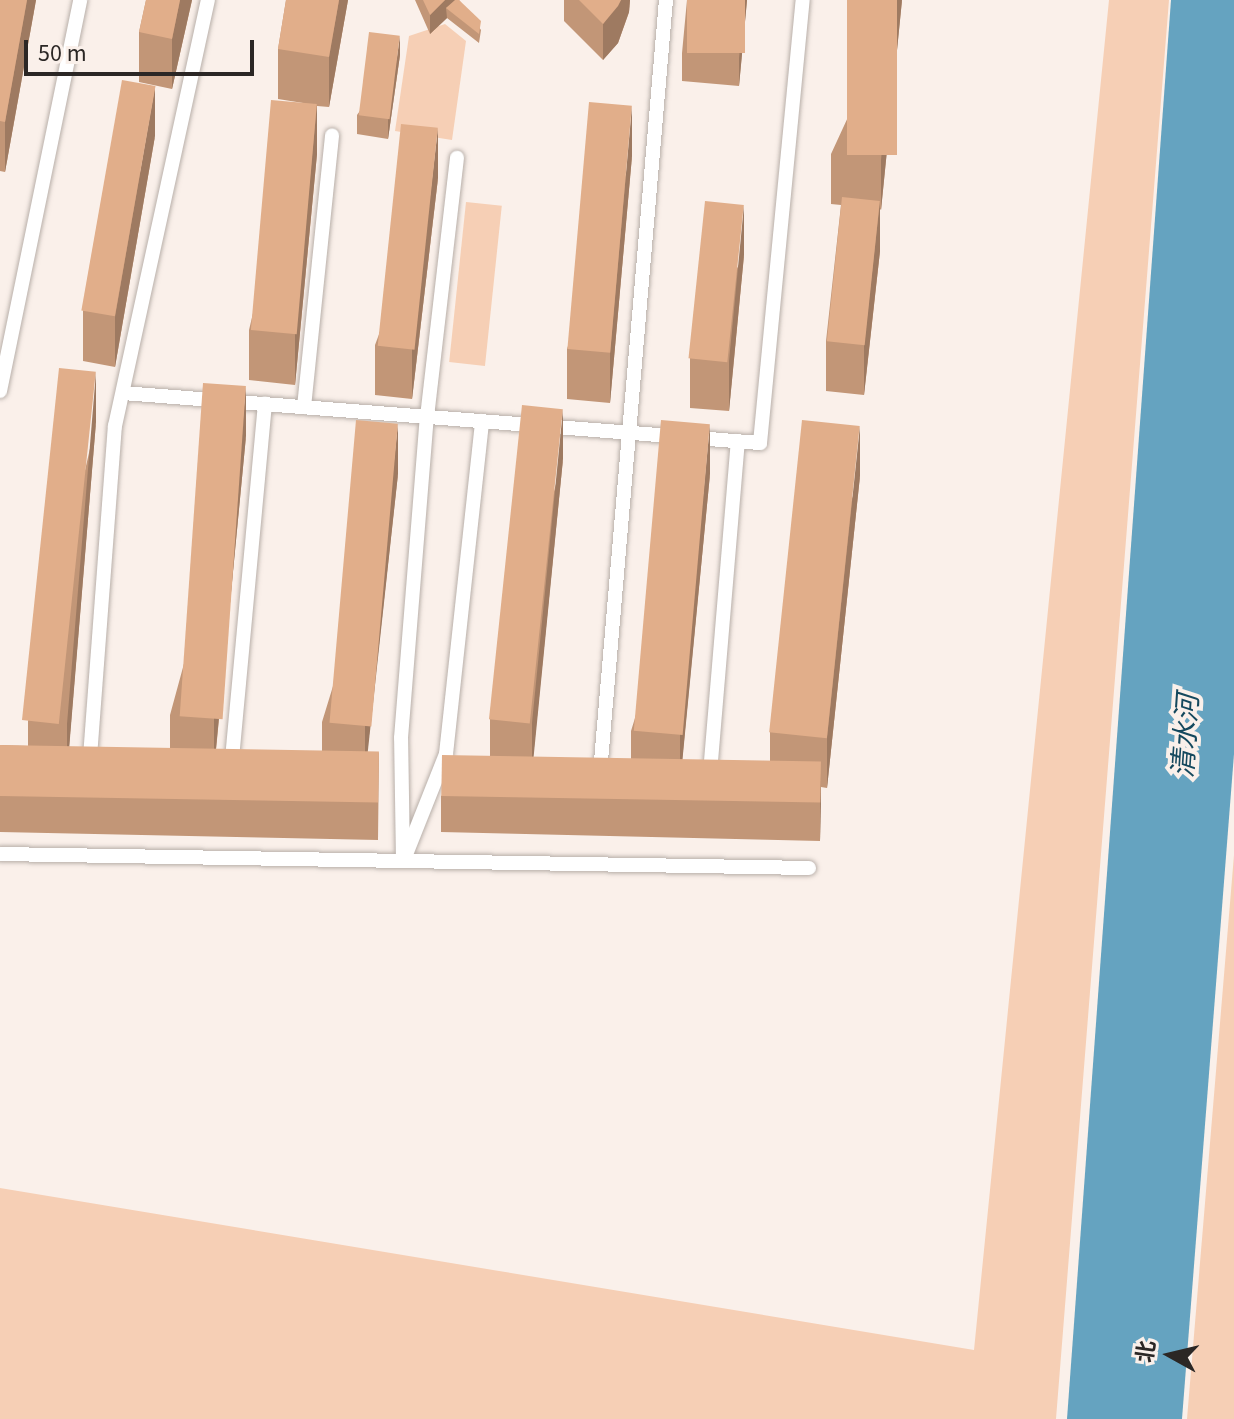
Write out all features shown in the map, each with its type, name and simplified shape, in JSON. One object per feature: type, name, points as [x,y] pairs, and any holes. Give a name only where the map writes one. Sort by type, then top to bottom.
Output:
[{"type":"lane","points":[[0,391],[80,0]]},
{"type":"lane","points":[[90,757],[115,426],[208,0]]},
{"type":"lane","points":[[601,761],[666,0]]},
{"type":"lane","points":[[123,393],[760,443],[803,0]]},
{"type":"lane","points":[[304,407],[332,135]]},
{"type":"lane","points":[[403,860],[401,738],[427,417],[457,158]]},
{"type":"lane","points":[[232,759],[265,404]]},
{"type":"lane","points":[[403,860],[446,754],[482,421]]},
{"type":"lane","points":[[710,773],[738,441]]},
{"type":"lane","points":[[0,854],[809,868]]},
{"type":"shaded area","points":[[1109,0],[1169,0],[1056,1419],[0,1419],[0,1188],[974,1350]]},
{"type":"shaded area","points":[[445,24],[466,41],[452,140],[395,131],[409,36]]},
{"type":"shaded area","points":[[466,202],[502,206],[485,366],[449,362]]},
{"type":"shaded area","points":[[1234,855],[1234,1419],[1187,1419]]},
{"type":"water","name":"清水河","points":[[1171,0],[1234,0],[1234,754],[1182,1419],[1067,1419]]},
{"type":"building","points":[[0,0],[27,0],[5,122],[0,121]]},
{"type":"building","points":[[146,0],[180,0],[172,39],[139,32]]},
{"type":"building","points":[[286,0],[339,0],[329,57],[278,49]]},
{"type":"building","points":[[423,0],[445,0],[430,15]]},
{"type":"building","points":[[459,0],[481,21],[479,34],[446,8]]},
{"type":"building","points":[[579,0],[621,0],[603,24]]},
{"type":"building","points":[[687,0],[745,0],[745,53],[687,53]]},
{"type":"building","points":[[847,0],[897,0],[897,155],[847,155]]},
{"type":"building","points":[[369,32],[400,36],[390,119],[359,115]]},
{"type":"building","points":[[122,80],[155,86],[115,316],[81,310]]},
{"type":"building","points":[[271,100],[317,104],[297,334],[251,330]]},
{"type":"building","points":[[589,102],[632,106],[610,353],[567,349]]},
{"type":"building","points":[[401,124],[438,128],[414,350],[378,346]]},
{"type":"building","points":[[842,197],[880,201],[865,345],[827,341]]},
{"type":"building","points":[[705,201],[744,205],[727,362],[688,358]]},
{"type":"building","points":[[59,368],[96,372],[59,724],[22,720]]},
{"type":"building","points":[[203,383],[246,386],[223,719],[180,716]]},
{"type":"building","points":[[522,405],[563,409],[530,724],[489,719]]},
{"type":"building","points":[[356,420],[398,424],[371,727],[330,723]]},
{"type":"building","points":[[661,420],[710,424],[683,735],[634,731]]},
{"type":"building","points":[[802,420],[860,426],[827,738],[769,732]]},
{"type":"building","points":[[0,745],[379,752],[378,803],[0,796]]},
{"type":"building","points":[[442,755],[821,762],[820,803],[441,796]]}]
